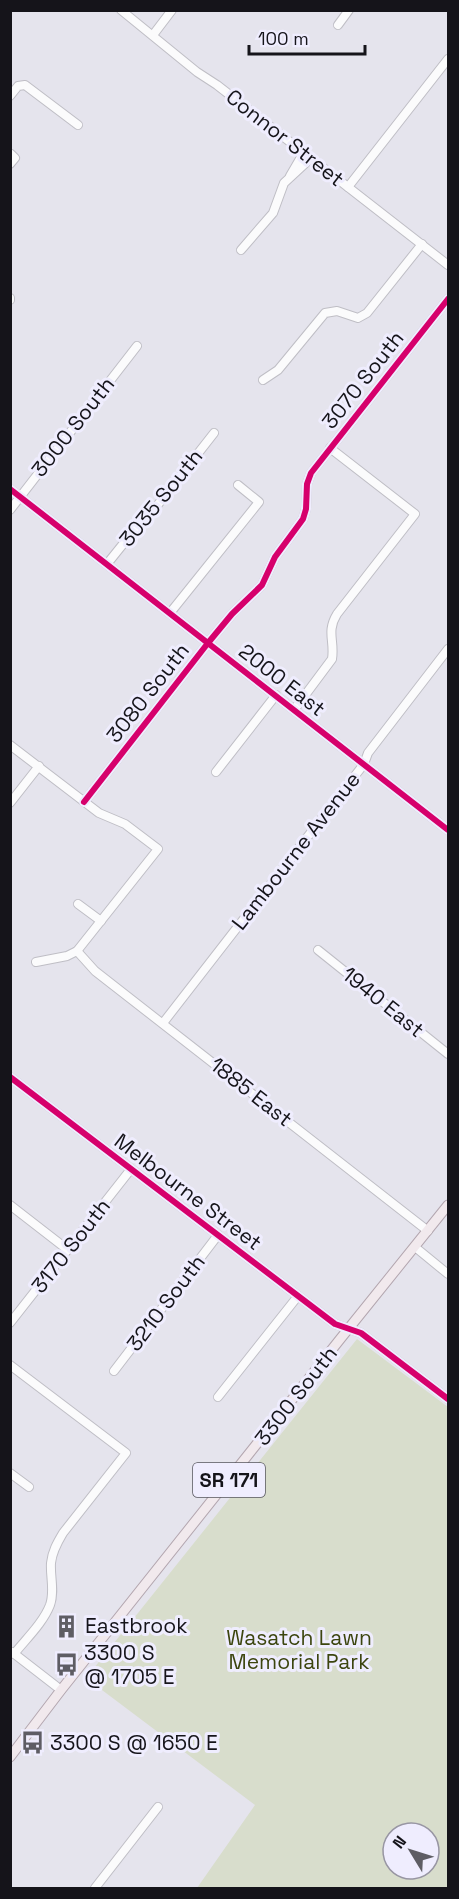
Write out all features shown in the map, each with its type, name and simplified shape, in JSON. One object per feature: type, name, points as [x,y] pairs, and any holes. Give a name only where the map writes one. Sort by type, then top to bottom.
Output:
[{"type":"main road","name":"3300 South","points":[[10,1757],[448,1205]]},
{"type":"street","name":"Connor Street","points":[[121,10],[197,72],[217,85],[448,265]]},
{"type":"street","points":[[153,35],[172,10]]},
{"type":"street","points":[[338,25],[350,10]]},
{"type":"street","points":[[348,187],[448,59]]},
{"type":"street","points":[[10,96],[18,87],[25,85],[78,125]]},
{"type":"street","points":[[241,250],[273,213],[279,201],[281,188],[303,152]]},
{"type":"street","points":[[10,164],[15,158],[11,153]]},
{"type":"street","points":[[290,176],[311,159]]},
{"type":"street","points":[[263,380],[278,370],[325,313],[337,311],[358,318],[367,313],[422,244]]},
{"type":"street","name":"3070 South","points":[[307,484],[311,473],[448,298]]},
{"type":"street","name":"3000 South","points":[[10,510],[137,345]]},
{"type":"street","name":"3035 South","points":[[107,564],[156,507],[214,432]]},
{"type":"street","points":[[294,710],[332,659],[330,630],[337,614],[415,514],[330,448]]},
{"type":"street","name":"3080 South","points":[[84,802],[208,643],[232,614],[262,585],[275,557],[303,519],[306,509],[307,484]]},
{"type":"street","points":[[170,613],[259,502],[238,485]]},
{"type":"street","name":"2000 East","points":[[10,489],[448,830]]},
{"type":"street","name":"Lambourne Avenue","points":[[163,1023],[364,764],[368,753],[448,649]]},
{"type":"street","points":[[216,772],[276,695]]},
{"type":"street","points":[[10,745],[99,813],[125,825],[158,849],[77,951],[67,956],[36,963]]},
{"type":"street","points":[[10,803],[39,766]]},
{"type":"street","points":[[78,904],[101,921]]},
{"type":"street","name":"1940 East","points":[[318,950],[448,1054]]},
{"type":"street","name":"1885 East","points":[[77,951],[95,971],[428,1231]]},
{"type":"street","name":"Melbourne Street","points":[[10,1077],[335,1324],[361,1333],[448,1399]]},
{"type":"street","name":"3170 South","points":[[10,1323],[131,1169]]},
{"type":"street","points":[[10,1205],[68,1250]]},
{"type":"street","name":"3210 South","points":[[114,1371],[218,1235]]},
{"type":"street","points":[[416,1247],[448,1274]]},
{"type":"street","points":[[218,1397],[298,1296]]},
{"type":"street","points":[[10,1365],[126,1454],[57,1543],[51,1564],[50,1605],[43,1618],[12,1652],[61,1690]]},
{"type":"street","points":[[10,1473],[29,1487]]},
{"type":"street","points":[[95,1888],[158,1807]]},
{"type":"green space","name":"Wasatch Lawn Memorial Park","points":[[357,1339],[448,1407],[448,1888],[197,1888],[255,1805],[86,1678]]},
{"type":"cycle path","points":[[84,802],[208,643],[232,614],[262,585],[275,557],[303,519],[306,509],[307,484],[311,473],[448,299]]},
{"type":"cycle path","points":[[10,489],[448,830]]},
{"type":"cycle path","points":[[10,1077],[335,1324],[361,1333],[448,1399]]},
{"type":"place","name":"Eastbrook","points":[[67,1626]]},
{"type":"place","name":"3300 S @ 1705 E","points":[[66,1665]]},
{"type":"place","name":"3300 S @ 1650 E","points":[[32,1743]]}]
